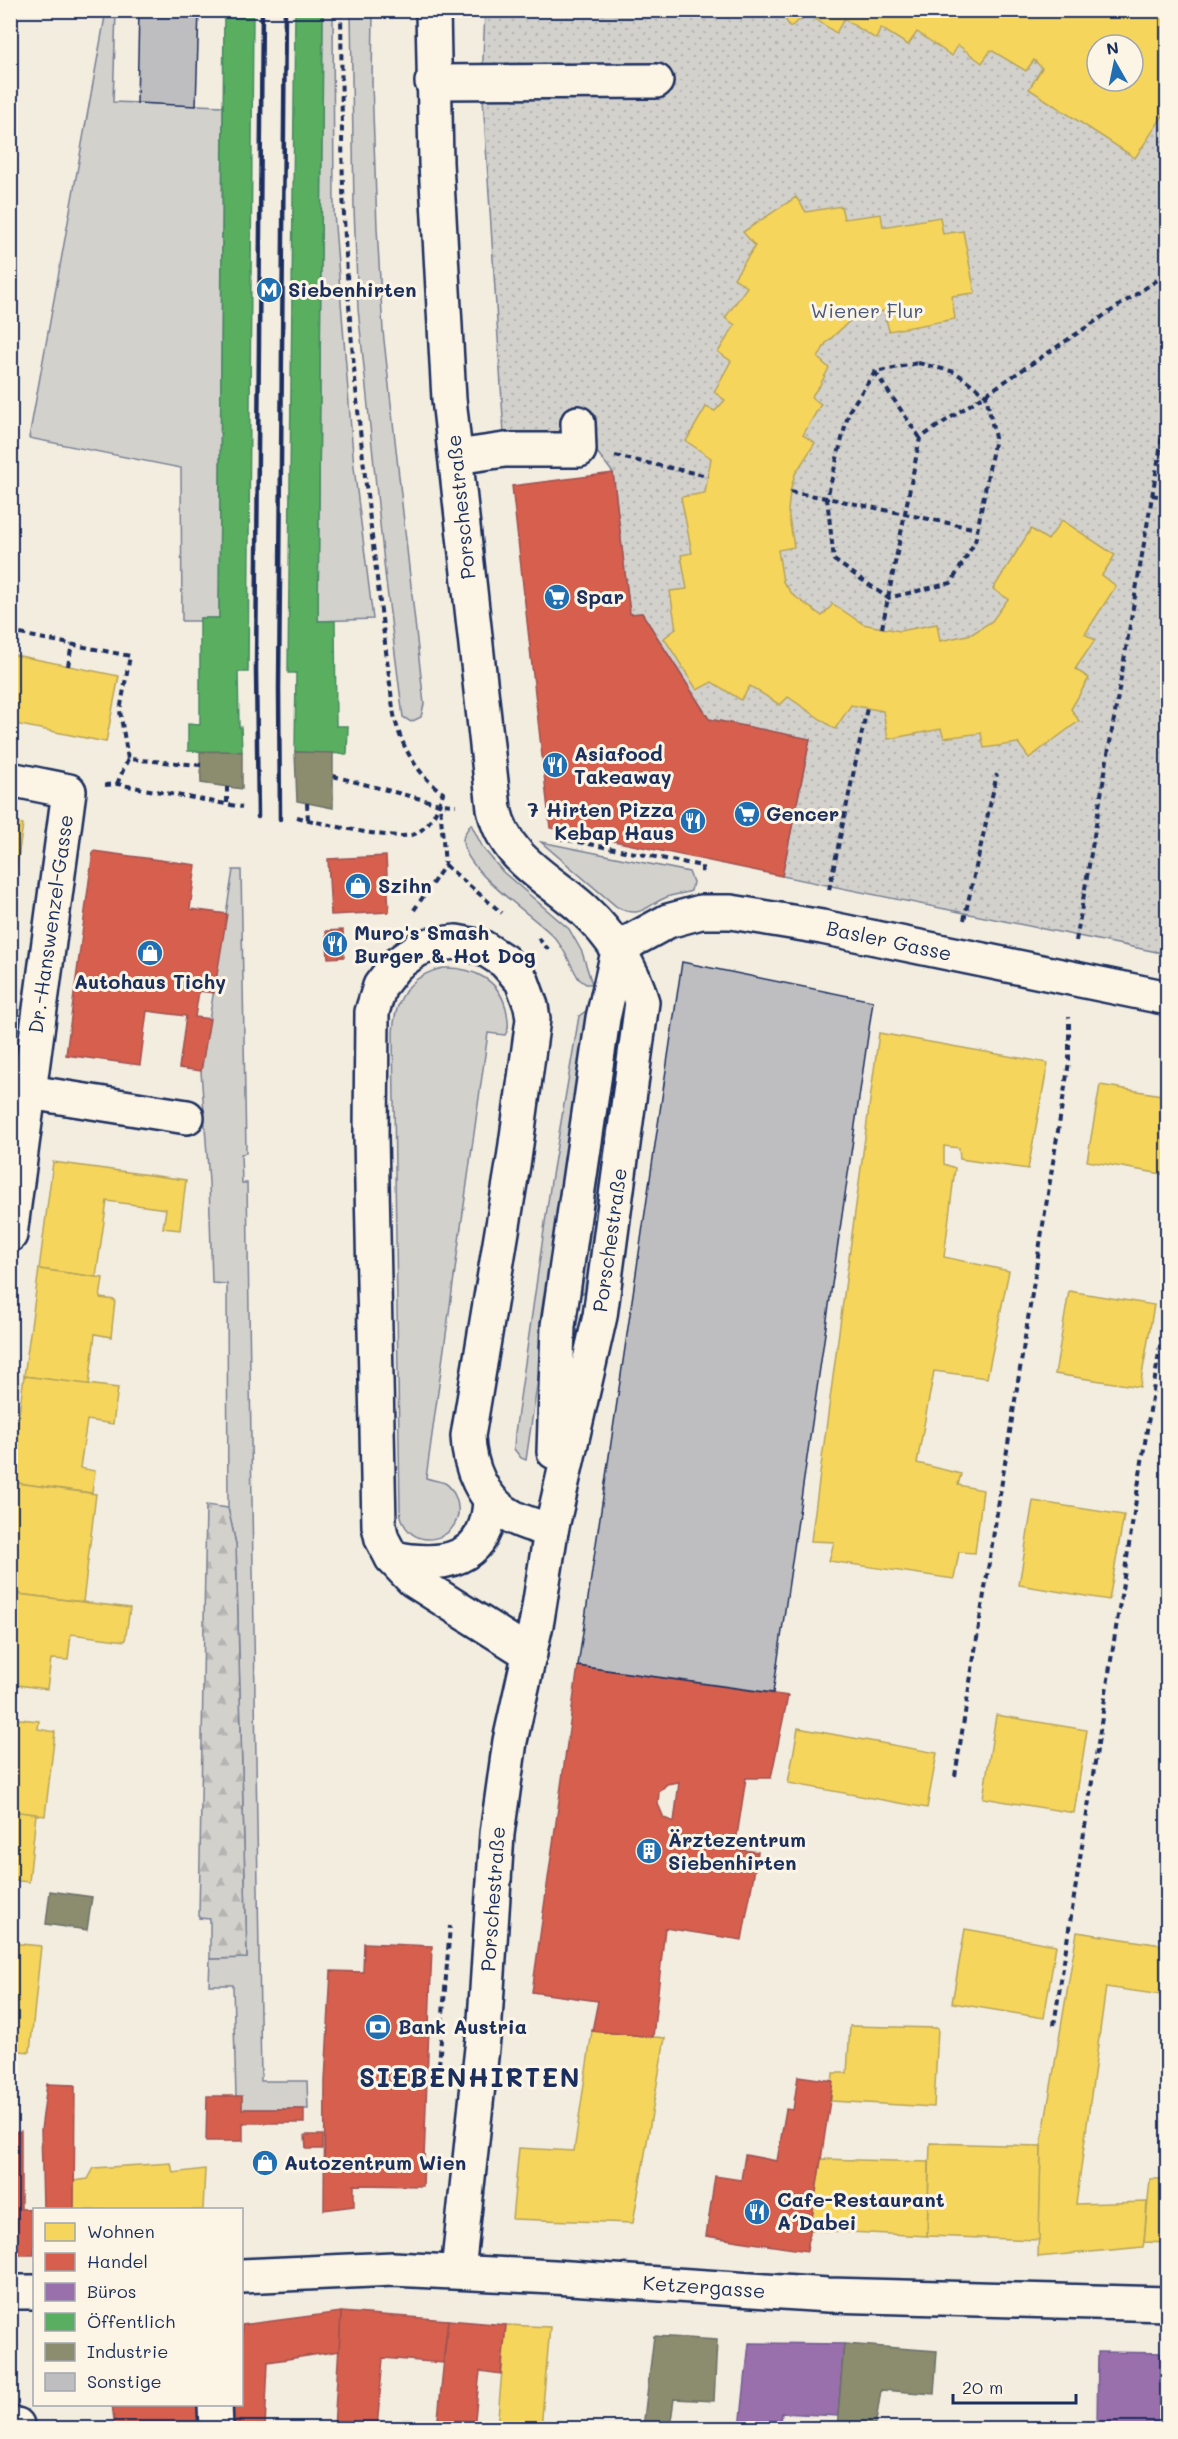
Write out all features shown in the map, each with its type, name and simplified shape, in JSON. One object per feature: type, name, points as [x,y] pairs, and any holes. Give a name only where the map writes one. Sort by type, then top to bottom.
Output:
[{"type":"street","name":"Porschestraße","points":[[433,10],[432,82],[440,261],[456,457],[485,744],[497,824],[516,855],[585,910],[605,933],[618,951],[638,988],[642,1002],[600,1316],[551,1531],[530,1654],[510,1741],[497,1834],[485,2020],[458,2271]]},
{"type":"street","points":[[432,82],[656,81]]},
{"type":"street","points":[[456,457],[579,436]]},
{"type":"street","name":"Dr.-Hanswenzel-Gasse","points":[[10,779],[69,791],[10,1235]]},
{"type":"street","name":"Basler Gasse","points":[[618,951],[668,921],[701,912],[747,914],[822,927],[1167,998]]},
{"type":"street","points":[[530,1654],[430,1593],[400,1568],[382,1539],[377,1511],[371,1136],[372,1012],[380,986],[396,965],[417,950],[443,943],[456,942],[482,947],[504,961],[522,981],[531,1006],[533,1019],[514,1159],[468,1436],[468,1450],[475,1476],[490,1498],[510,1516],[551,1531]]},
{"type":"street","points":[[29,1092],[187,1117]]},
{"type":"street","points":[[392,1558],[433,1563],[450,1560],[464,1553],[482,1534],[489,1511],[490,1498]]},
{"type":"street","name":"Ketzergasse","points":[[243,2276],[344,2270],[458,2271],[828,2295],[1167,2304]]},
{"type":"street","points":[[10,2292],[33,2292]]},
{"type":"street","points":[[215,2406],[216,2428]]},
{"type":"path","points":[[297,817],[391,836],[413,835],[430,821],[440,804],[443,793],[413,760],[395,723],[364,480],[349,307],[343,206],[341,10]]},
{"type":"path","points":[[882,628],[920,438],[1167,273]]},
{"type":"path","points":[[918,363],[955,372],[986,395],[995,438],[975,542],[951,584],[888,598],[834,560],[827,498],[849,411],[875,372],[918,363]]},
{"type":"path","points":[[875,372],[920,438]]},
{"type":"path","points":[[956,1776],[1069,1062],[1069,979],[1167,404]]},
{"type":"path","points":[[579,436],[597,452],[708,476]]},
{"type":"path","points":[[790,492],[977,529]]},
{"type":"path","points":[[1152,495],[1167,498]]},
{"type":"path","points":[[10,632],[130,656],[120,711],[128,759],[117,784]]},
{"type":"path","points":[[68,666],[72,644]]},
{"type":"path","points":[[822,927],[867,708]]},
{"type":"path","points":[[128,759],[201,765]]},
{"type":"path","points":[[956,956],[997,774]]},
{"type":"path","points":[[333,776],[440,804]]},
{"type":"path","points":[[227,787],[227,803]]},
{"type":"path","points":[[140,788],[242,807]]},
{"type":"path","points":[[307,803],[308,820]]},
{"type":"path","points":[[411,914],[445,865],[440,804]]},
{"type":"path","points":[[556,838],[702,866],[701,912]]},
{"type":"path","points":[[445,865],[504,914]]},
{"type":"path","points":[[536,937],[554,957]]},
{"type":"path","points":[[1054,2025],[1167,1295]]},
{"type":"green space","points":[[333,10],[334,213],[354,467],[373,619],[318,621],[323,11]]},
{"type":"green space","points":[[106,11],[116,11],[113,102],[223,106],[219,618],[182,621],[181,468],[29,438]]},
{"type":"green space","points":[[351,11],[373,11],[372,83],[383,331],[424,704],[421,717],[411,722],[403,717],[385,573],[358,309]]},
{"type":"green space","name":"Wiener Flur","points":[[485,11],[1167,11],[1167,954],[782,876],[810,739],[709,719],[642,613],[630,614],[613,473],[597,452],[505,450],[482,82]]},
{"type":"green space","points":[[471,824],[483,848],[503,872],[569,929],[582,952],[592,984],[586,984],[579,979],[553,936],[500,892],[474,865],[466,852],[463,840]]},
{"type":"green space","points":[[541,842],[689,872],[693,882],[691,891],[667,897],[638,912],[625,911],[617,907]]},
{"type":"green space","points":[[233,870],[241,870],[246,1153],[241,1154],[242,1183],[247,1183],[261,2081],[307,2081],[308,2109],[242,2109],[242,2097],[236,2097],[233,1985],[209,1985],[210,1959],[247,1958],[236,1544],[228,1508],[227,1284],[212,1283],[209,1182],[201,1071]]},
{"type":"green space","points":[[443,968],[475,973],[492,984],[504,1002],[508,1030],[505,1035],[488,1033],[426,1478],[449,1486],[456,1498],[458,1513],[454,1525],[446,1533],[436,1538],[424,1539],[413,1534],[404,1525],[400,1510],[393,1033],[400,1000],[412,983]]},
{"type":"green space","points":[[586,1011],[592,1012],[526,1460],[521,1458],[514,1449],[515,1433],[551,1181],[579,1016]]},
{"type":"green space","points":[[615,1019],[631,1022],[593,1295],[582,1293],[580,1276]]},
{"type":"green space","points":[[206,1505],[228,1508],[236,1544],[247,1958],[210,1959],[210,1919],[199,1918]]},
{"type":"building: Wohnen","points":[[780,10],[1168,10],[1168,108],[1135,158],[1029,89],[1042,68],[1034,60],[1026,71],[991,50],[982,63],[958,45],[952,56],[917,32],[908,45],[881,28],[876,39],[844,19],[836,33],[808,14],[790,27]]},
{"type":"building: Wohnen","points":[[796,197],[806,212],[841,206],[844,219],[881,214],[883,227],[940,217],[943,234],[963,231],[975,293],[952,296],[955,319],[889,331],[884,311],[853,318],[826,343],[818,358],[829,368],[811,397],[821,404],[803,435],[815,443],[795,474],[790,492],[788,511],[794,547],[778,550],[783,582],[793,595],[822,616],[833,604],[863,624],[882,628],[900,631],[937,624],[940,641],[972,634],[992,621],[1008,599],[993,589],[1031,529],[1048,540],[1062,520],[1115,555],[1102,575],[1116,586],[1085,634],[1095,640],[1075,669],[1089,678],[1071,709],[1079,721],[1029,758],[1018,743],[984,748],[981,733],[944,738],[941,729],[888,739],[883,711],[851,705],[835,729],[788,697],[780,705],[750,686],[741,700],[712,682],[697,690],[664,638],[676,629],[670,591],[687,589],[681,555],[692,553],[681,497],[705,493],[711,458],[686,441],[706,407],[715,411],[725,400],[714,392],[731,361],[718,352],[735,325],[725,318],[747,287],[734,278],[755,246],[743,232]]},
{"type":"building: Wohnen","points":[[10,654],[119,676],[106,742],[10,723]]},
{"type":"building: Wohnen","points":[[10,821],[23,824],[10,913]]},
{"type":"building: Wohnen","points":[[879,1033],[1048,1063],[1028,1169],[960,1159],[959,1148],[944,1146],[944,1164],[955,1168],[944,1257],[1009,1271],[987,1378],[934,1371],[917,1463],[961,1474],[958,1485],[983,1490],[975,1553],[959,1552],[954,1579],[829,1561],[834,1542],[811,1541]]},
{"type":"building: Wohnen","points":[[1100,1085],[1168,1096],[1168,1175],[1087,1161]]},
{"type":"building: Wohnen","points":[[53,1162],[186,1180],[180,1230],[163,1228],[166,1209],[107,1201],[96,1277],[39,1269]]},
{"type":"building: Wohnen","points":[[39,1269],[103,1278],[100,1298],[115,1300],[111,1337],[95,1334],[89,1385],[24,1376]]},
{"type":"building: Wohnen","points":[[1069,1291],[1154,1305],[1140,1387],[1055,1374]]},
{"type":"building: Wohnen","points":[[24,1376],[118,1388],[113,1424],[87,1420],[80,1468],[95,1471],[92,1493],[10,1482]]},
{"type":"building: Wohnen","points":[[10,1482],[96,1494],[83,1602],[10,1593]]},
{"type":"building: Wohnen","points":[[1033,1501],[1124,1515],[1109,1600],[1019,1585]]},
{"type":"building: Wohnen","points":[[10,1593],[130,1608],[125,1641],[71,1634],[68,1660],[51,1659],[47,1689],[10,1684]]},
{"type":"building: Wohnen","points":[[996,1715],[1087,1730],[1074,1813],[983,1798]]},
{"type":"building: Wohnen","points":[[10,1718],[39,1721],[38,1729],[55,1732],[45,1816],[10,1811]]},
{"type":"building: Wohnen","points":[[798,1728],[937,1753],[927,1808],[788,1783]]},
{"type":"building: Wohnen","points":[[10,1811],[36,1814],[29,1882],[10,1880]]},
{"type":"building: Wohnen","points":[[965,1929],[1056,1945],[1044,2018],[952,2003]]},
{"type":"building: Wohnen","points":[[1077,1932],[1168,1946],[1168,1996],[1106,1987],[1076,2204],[1147,2202],[1144,2242],[1143,2247],[1038,2257],[1041,2146]]},
{"type":"building: Wohnen","points":[[10,1943],[41,1946],[30,2052],[10,2050]]},
{"type":"building: Wohnen","points":[[850,2026],[938,2028],[934,2107],[831,2101],[833,2073],[847,2073]]},
{"type":"building: Wohnen","points":[[592,2031],[665,2038],[633,2223],[512,2219],[519,2148],[574,2151]]},
{"type":"building: Wohnen","points":[[930,2143],[1041,2146],[1039,2240],[927,2236]]},
{"type":"building: Wohnen","points":[[821,2159],[929,2162],[927,2236],[810,2230]]},
{"type":"building: Wohnen","points":[[171,2163],[173,2173],[205,2169],[203,2208],[74,2208],[74,2181],[88,2179],[94,2168]]},
{"type":"building: Wohnen","points":[[1150,2179],[1168,2179],[1168,2243],[1144,2242]]},
{"type":"building: Wohnen","points":[[506,2325],[550,2327],[541,2428],[497,2428]]},
{"type":"building: Handel","points":[[613,473],[630,614],[642,613],[709,719],[810,739],[782,876],[550,828],[512,486]]},
{"type":"building: Handel","name":"Autohaus Tichy","points":[[93,851],[196,865],[190,909],[227,914],[214,993],[199,991],[195,1017],[210,1019],[201,1071],[179,1068],[186,1016],[147,1011],[140,1065],[66,1055]]},
{"type":"building: Handel","name":"Szihn","points":[[386,856],[389,912],[331,915],[328,859]]},
{"type":"building: Handel","name":"Muro's Smash Burger & Hot Dog","points":[[343,930],[344,957],[328,958],[326,931]]},
{"type":"building: Handel","name":"Ärztezentrum Siebenhirten","points":[[578,1666],[788,1696],[771,1778],[746,1778],[735,1849],[758,1852],[742,1940],[665,1928],[653,2037],[592,2031],[598,2001],[532,1992]],"holes":[[[679,1782],[674,1822],[664,1818],[658,1804],[659,1792],[667,1784]]]},
{"type":"building: Handel","name":"Bank Austria","points":[[364,1943],[432,1946],[423,2186],[354,2185],[354,2206],[324,2210],[325,2081],[331,1971],[363,1972]]},
{"type":"building: Handel","points":[[798,2076],[833,2081],[807,2251],[706,2236],[715,2176],[741,2180],[745,2155],[777,2161],[786,2109],[793,2110]]},
{"type":"building: Handel","points":[[47,2084],[75,2085],[74,2208],[43,2208],[41,2130]]},
{"type":"building: Handel","points":[[207,2096],[242,2096],[242,2109],[304,2109],[304,2123],[243,2123],[243,2141],[206,2141]]},
{"type":"building: Handel","points":[[21,2131],[21,2209],[33,2208],[33,2255],[10,2255],[10,2132]]},
{"type":"building: Handel","points":[[305,2135],[323,2135],[323,2149],[306,2149]]},
{"type":"building: Handel","points":[[341,2312],[448,2320],[443,2363],[383,2358],[377,2428],[334,2428]]},
{"type":"building: Handel","points":[[341,2312],[339,2351],[268,2362],[265,2428],[228,2428],[229,2406],[243,2406],[243,2325]]},
{"type":"building: Handel","points":[[448,2320],[506,2325],[501,2374],[480,2371],[474,2428],[437,2428]]},
{"type":"building: Handel","points":[[112,2406],[202,2406],[202,2428],[115,2428]]},
{"type":"building: Handel","points":[[404,2420],[438,2423],[437,2428],[403,2428]]},
{"type":"building: Büros","points":[[749,2343],[844,2344],[838,2416],[782,2413],[780,2428],[740,2428]]},
{"type":"building: Büros","points":[[1098,2352],[1168,2353],[1168,2428],[1097,2428]]},
{"type":"building: Öffentlich","points":[[224,10],[253,10],[248,672],[238,672],[242,752],[188,751],[188,724],[200,725],[200,618],[219,618]]},
{"type":"building: Öffentlich","points":[[295,10],[323,10],[318,621],[335,621],[336,726],[348,726],[347,754],[295,752],[296,673],[288,673]]},
{"type":"building: Industrie","points":[[200,752],[242,752],[242,789],[201,783]]},
{"type":"building: Industrie","points":[[295,752],[333,753],[333,808],[297,801]]},
{"type":"building: Industrie","points":[[50,1891],[92,1897],[87,1930],[46,1924]]},
{"type":"building: Industrie","points":[[654,2336],[717,2340],[714,2401],[674,2399],[670,2428],[643,2428]]},
{"type":"building: Industrie","points":[[844,2344],[937,2351],[934,2394],[881,2390],[875,2428],[837,2428]]},
{"type":"building: Sonstige","points":[[139,10],[199,10],[196,106],[137,103]]},
{"type":"building: Sonstige","points":[[682,962],[873,1001],[773,1693],[578,1666]]},
{"type":"railway","points":[[258,817],[256,670],[262,10]]},
{"type":"railway","points":[[280,819],[279,688],[285,10]]},
{"type":"place","name":"Siebenhirten","points":[[269,290]]},
{"type":"place","name":"Spar","points":[[557,597]]},
{"type":"place","name":"Asiafood Takeaway","points":[[555,765]]},
{"type":"place","name":"Gencer","points":[[747,814]]},
{"type":"place","name":"7 Hirten Pizza Kebap Haus","points":[[693,821]]},
{"type":"place","name":"Szihn","points":[[358,886]]},
{"type":"place","name":"Muro's Smash Burger & Hot Dog","points":[[335,944]]},
{"type":"place","name":"Autohaus Tichy","points":[[150,953]]},
{"type":"place","name":"Ärztezentrum Siebenhirten","points":[[649,1851]]},
{"type":"place","name":"Bank Austria","points":[[378,2027]]},
{"type":"place","name":"Autozentrum Wien","points":[[265,2163]]},
{"type":"place","name":"Cafe-Restaurant A´Dabei","points":[[757,2212]]},
{"type":"district","name":"SIEBENHIRTEN","points":[[470,2078]]}]
